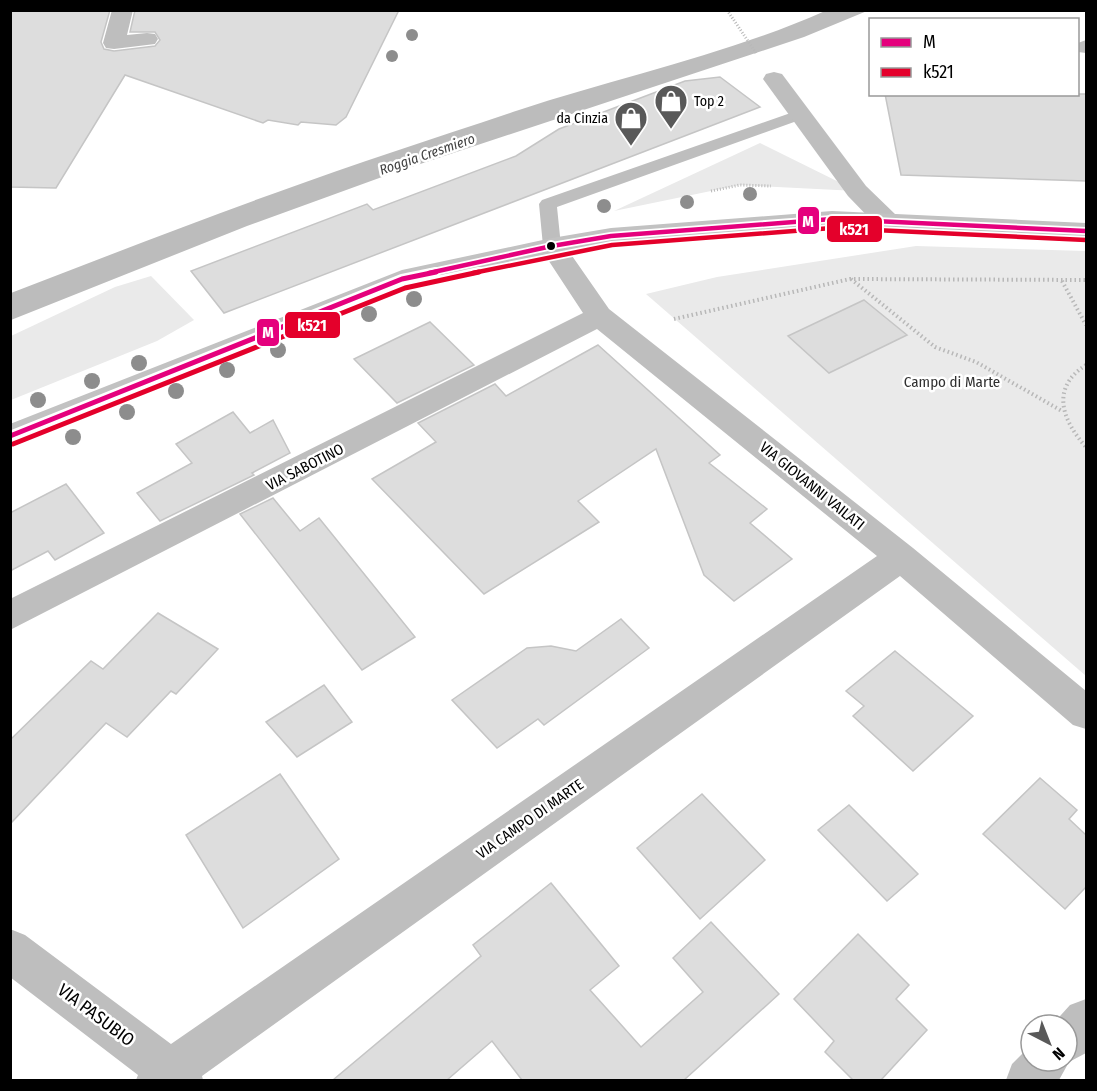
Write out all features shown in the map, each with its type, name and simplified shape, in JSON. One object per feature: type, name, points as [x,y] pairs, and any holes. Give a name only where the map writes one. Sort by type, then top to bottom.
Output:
[{"type":"street","points":[[123,10],[114,43],[147,39]]},
{"type":"street","points":[[774,79],[857,191],[887,221]]},
{"type":"street","points":[[10,436],[402,279],[552,246],[611,236],[832,219],[1086,231]]},
{"type":"street","name":"VIA GIOVANNI VAILATI","points":[[552,246],[599,316],[901,557],[1086,713]]},
{"type":"street","name":"VIA SABOTINO","points":[[10,616],[599,316]]},
{"type":"street","name":"VIA CAMPO DI MARTE","points":[[170,1078],[901,557]]},
{"type":"street","name":"VIA PASUBIO","points":[[10,950],[170,1078]]},
{"type":"lane","points":[[552,246],[548,204],[802,114]]},
{"type":"path","points":[[727,10],[774,79]]},
{"type":"path","points":[[850,279],[935,347],[975,362],[1062,411]]},
{"type":"path","points":[[674,319],[850,279],[1086,280]]},
{"type":"path","points":[[1062,280],[1086,325]]},
{"type":"path","points":[[1086,365],[1079,369],[1064,387],[1062,411],[1075,437],[1086,447]]},
{"type":"green space","points":[[760,143],[857,191],[740,185],[614,211]]},
{"type":"green space","name":"Campo di Marte","points":[[916,246],[1086,251],[1086,676],[646,294],[717,277]]},
{"type":"green space","points":[[151,276],[194,320],[157,341],[11,400],[11,336],[115,287]]},
{"type":"water","name":"Roggia Cresmiero","points":[[825,11],[867,11],[804,37],[393,173],[247,226],[11,320],[11,293],[177,229],[368,160],[557,98],[713,53]]},
{"type":"building","points":[[10,10],[110,10],[101,42],[104,49],[114,51],[155,46],[160,40],[155,32],[130,32],[135,10],[399,10],[346,117],[336,125],[301,122],[298,125],[268,120],[263,123],[125,75],[56,188],[10,187]]},
{"type":"building","points":[[720,77],[760,107],[224,313],[191,271],[367,204],[373,210],[516,156],[559,129],[685,81]]},
{"type":"building","points":[[1079,94],[1086,94],[1086,181],[901,175],[885,96],[1079,96]]},
{"type":"building","points":[[864,300],[907,335],[829,373],[788,336]]},
{"type":"building","points":[[430,322],[474,365],[397,403],[354,359]]},
{"type":"building","points":[[598,345],[720,455],[709,463],[767,509],[750,523],[792,559],[734,601],[704,575],[656,449],[578,501],[599,522],[484,594],[372,479],[436,442],[418,423],[495,384],[506,396]]},
{"type":"building","points":[[233,412],[250,433],[273,420],[290,453],[252,473],[254,475],[160,521],[137,493],[192,463],[176,444]]},
{"type":"building","points":[[66,484],[104,533],[55,560],[48,551],[10,571],[10,513]]},
{"type":"building","points":[[273,498],[300,531],[319,518],[415,637],[362,670],[240,514]]},
{"type":"building","points":[[158,613],[218,649],[176,694],[171,691],[127,737],[106,723],[10,824],[10,740],[91,661],[103,669]]},
{"type":"building","points":[[621,619],[649,648],[544,725],[538,719],[497,748],[452,700],[527,648],[551,646],[576,651]]},
{"type":"building","points":[[895,651],[973,716],[913,771],[853,716],[864,706],[846,691]]},
{"type":"building","points":[[324,685],[352,722],[297,757],[266,722]]},
{"type":"building","points":[[280,774],[339,859],[243,928],[186,835]]},
{"type":"building","points":[[1040,778],[1077,810],[1069,819],[1086,835],[1086,887],[1065,909],[983,834]]},
{"type":"building","points":[[702,794],[765,860],[700,919],[637,848]]},
{"type":"building","points":[[849,805],[918,874],[887,901],[818,830]]},
{"type":"building","points":[[551,883],[619,966],[590,990],[641,1047],[703,992],[673,958],[711,922],[779,994],[684,1080],[522,1080],[492,1041],[447,1080],[333,1080],[481,956],[473,945]]},
{"type":"building","points":[[858,934],[909,985],[896,999],[927,1030],[881,1080],[853,1080],[825,1052],[834,1041],[794,999]]},
{"type":"transit line","name":"M","points":[[10,436],[402,279],[552,246],[611,236],[832,219],[1086,231]]},
{"type":"transit line","name":"k521","points":[[13,444],[405,288],[554,255],[612,245],[832,228],[1086,240]]},
{"type":"place","name":"Top 2","points":[[671,130]]},
{"type":"place","name":"da Cinzia","points":[[631,147]]}]
